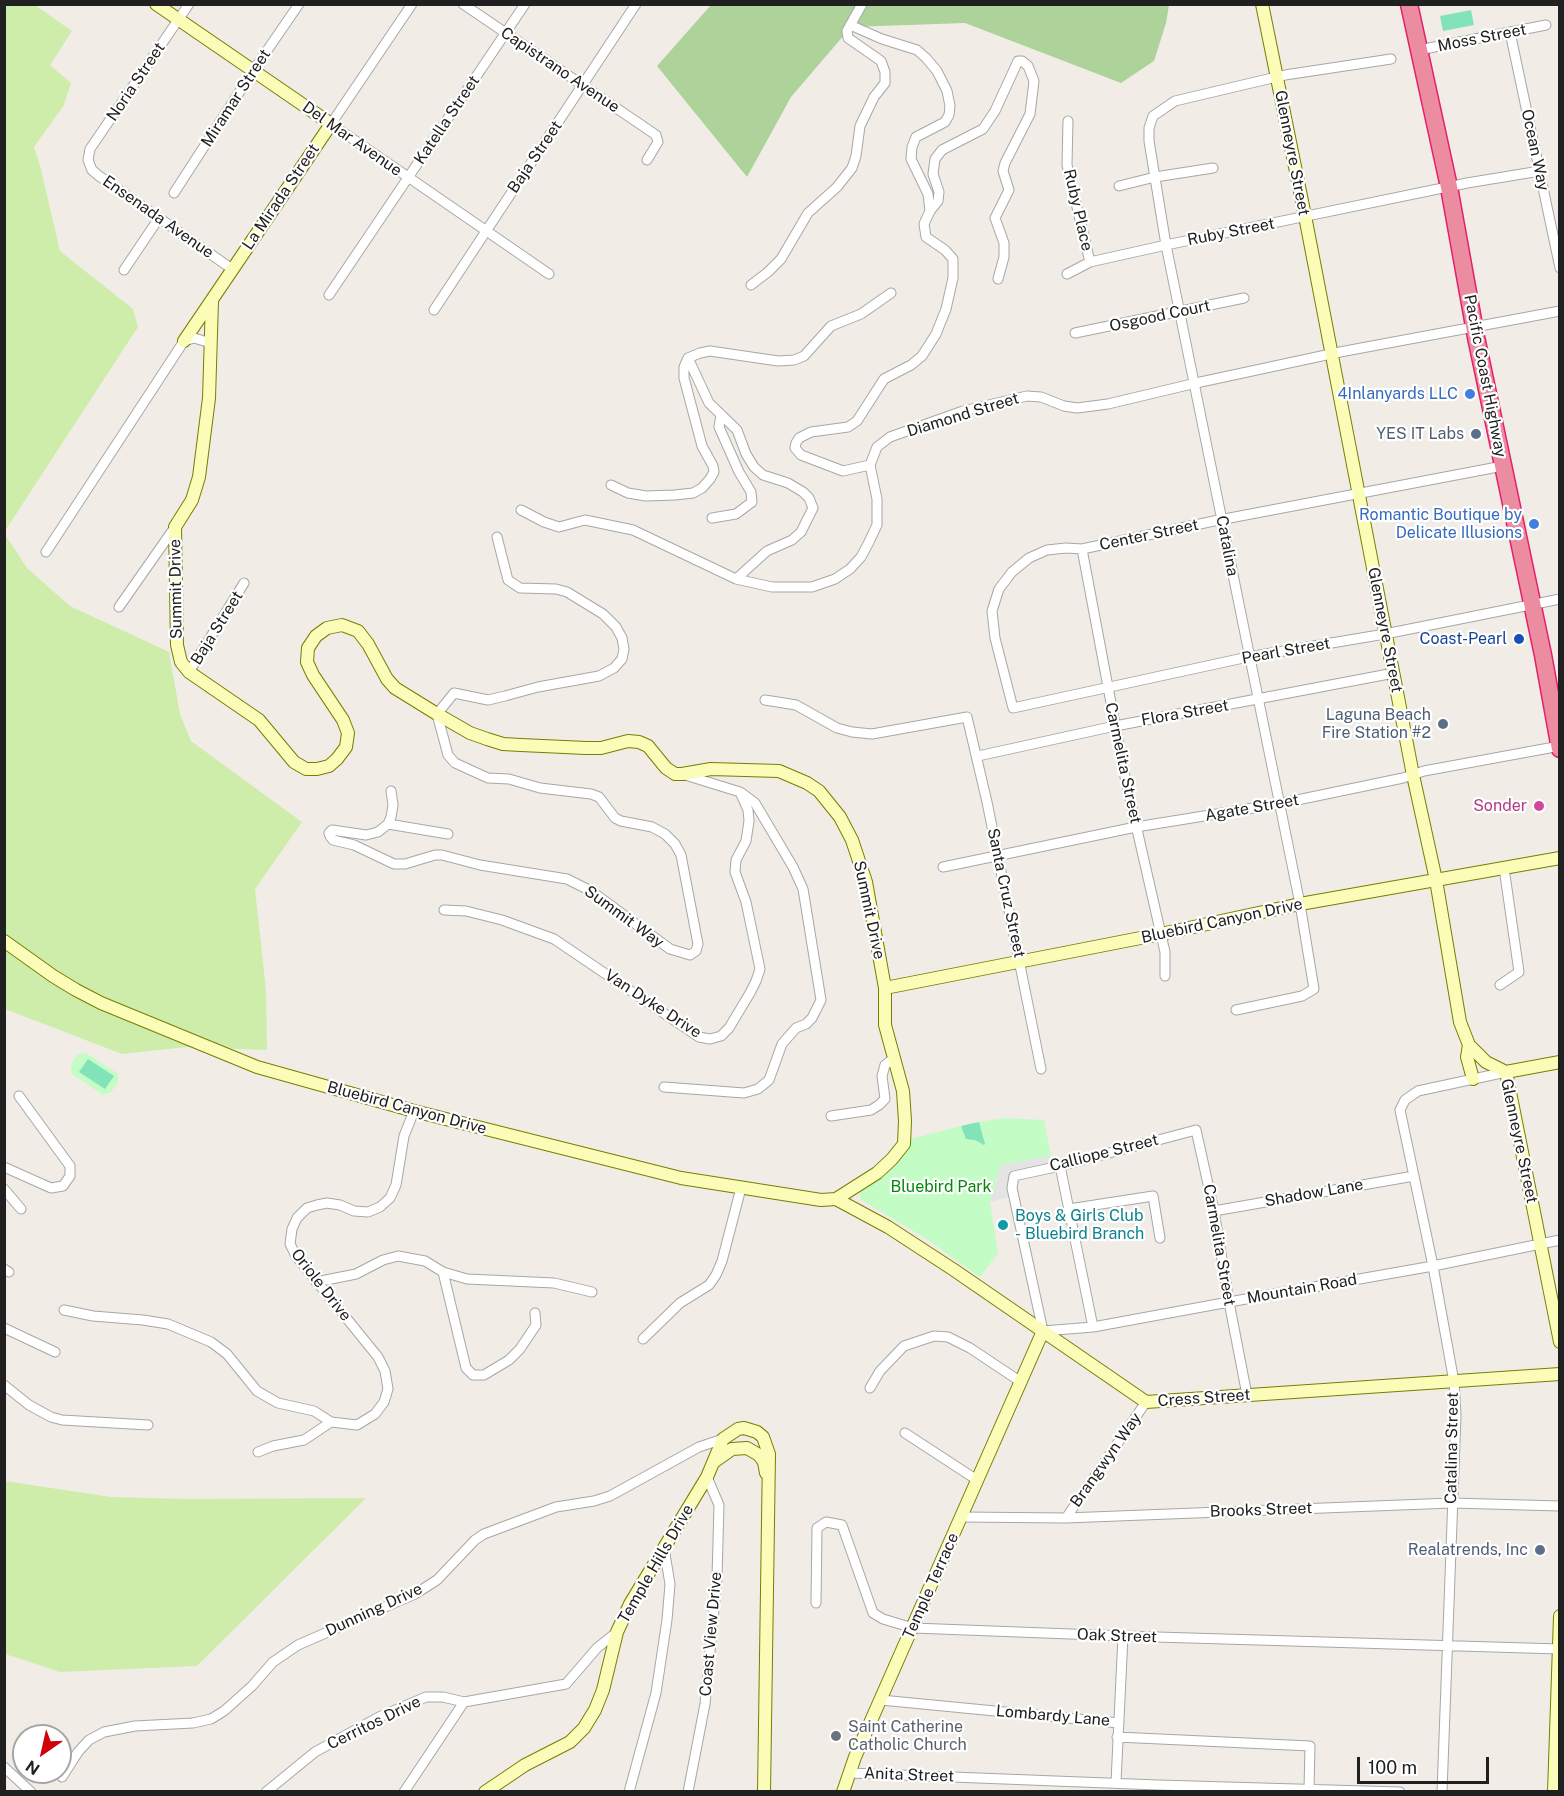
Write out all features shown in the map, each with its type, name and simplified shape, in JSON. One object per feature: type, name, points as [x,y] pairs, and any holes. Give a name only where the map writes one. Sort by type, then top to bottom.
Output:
[{"type":"highway","name":"Pacific Coast Highway","points":[[1409,4],[1449,187],[1474,327],[1545,662],[1559,747]]},
{"type":"street","name":"Del Mar Avenue","points":[[156,4],[549,274]]},
{"type":"street","name":"Noria Street","points":[[88,160],[90,149],[189,4]]},
{"type":"street","name":"Miramar Street","points":[[174,193],[299,4]]},
{"type":"street","name":"La Mirada Street","points":[[184,341],[412,4]]},
{"type":"street","name":"Capistrano Avenue","points":[[463,4],[656,135],[658,142],[647,160]]},
{"type":"street","name":"Katella Street","points":[[329,295],[525,4]]},
{"type":"street","name":"Baja Street","points":[[434,310],[636,4]]},
{"type":"street","points":[[751,285],[781,259],[808,213],[837,187],[852,168],[860,126],[874,97],[885,83],[885,72],[881,61],[848,38],[847,31],[862,4]]},
{"type":"street","name":"Glenneyre Street","points":[[1262,4],[1413,775],[1436,880],[1460,1022],[1469,1045],[1486,1062],[1506,1072],[1560,1342]]},
{"type":"street","points":[[850,25],[917,51],[937,71],[948,91],[950,106],[945,122],[916,137],[912,147],[911,159],[928,194],[930,211]]},
{"type":"street","name":"Moss Street","points":[[1419,51],[1546,25]]},
{"type":"street","name":"Ocean Way","points":[[1510,32],[1560,268]]},
{"type":"street","points":[[1277,77],[1391,59]]},
{"type":"street","points":[[521,510],[559,527],[585,520],[633,530],[736,579],[772,587],[812,587],[835,579],[850,569],[861,557],[877,525],[877,499],[870,465],[843,471],[801,455],[795,448],[796,443],[799,438],[811,432],[848,427],[857,421],[884,380],[922,356],[936,334],[946,309],[953,278],[952,260],[945,250],[926,237],[924,224],[938,201],[939,192],[933,174],[935,159],[942,150],[983,129],[995,111],[1017,61],[1022,61],[1028,66],[1034,81],[1030,114],[1003,171],[1009,190],[995,218],[1004,243],[1004,257],[998,279]]},
{"type":"street","name":"Catalina","points":[[1236,1010],[1302,996],[1314,990],[1300,904],[1248,657],[1196,382],[1166,245],[1149,141],[1149,128],[1154,116],[1175,100],[1277,77]]},
{"type":"street","name":"Ruby Place","points":[[1068,121],[1067,165],[1090,262]]},
{"type":"street","name":"Ensenada Avenue","points":[[88,160],[92,170],[99,176],[232,269]]},
{"type":"street","points":[[1119,186],[1155,177],[1213,168]]},
{"type":"street","name":"Ruby Street","points":[[1067,274],[1090,262],[1166,245],[1449,187],[1540,171]]},
{"type":"street","points":[[124,270],[159,218]]},
{"type":"street","points":[[611,485],[628,493],[646,496],[693,493],[702,488],[714,472],[702,446],[684,378],[684,366],[688,358],[710,351],[778,361],[794,360],[804,356],[831,326],[861,314],[891,293]]},
{"type":"street","name":"Osgood Court","points":[[1075,333],[1244,298]]},
{"type":"street","name":"Summit Drive","points":[[189,672],[182,662],[177,645],[175,527],[192,500],[200,477],[209,398],[212,300]]},
{"type":"street","name":"Diamond Street","points":[[870,465],[877,447],[890,437],[974,409],[1027,396],[1041,397],[1064,406],[1077,408],[1108,404],[1196,382],[1331,354],[1560,311]]},
{"type":"street","points":[[46,552],[184,341],[194,338],[211,344]]},
{"type":"street","points":[[688,358],[710,403],[737,430],[746,454],[754,466],[763,475],[788,483],[803,492],[809,498],[813,508],[801,532],[792,540],[766,551],[736,579]]},
{"type":"street","points":[[712,518],[736,514],[752,502],[751,492],[739,472],[719,427],[721,415]]},
{"type":"street","name":"Center Street","points":[[1013,708],[995,638],[992,611],[999,589],[1012,572],[1029,558],[1047,550],[1082,549],[1503,466]]},
{"type":"street","points":[[119,607],[175,527]]},
{"type":"street","points":[[437,714],[454,693],[488,700],[538,687],[599,676],[614,668],[622,659],[624,649],[622,638],[616,627],[603,614],[567,592],[556,589],[520,588],[508,580],[497,537]]},
{"type":"street","name":"Carmelita Street","points":[[1082,549],[1115,726],[1165,952],[1165,976]]},
{"type":"street","name":"Baja Street","points":[[189,672],[244,584]]},
{"type":"street","name":"Pearl Street","points":[[1013,708],[1248,657],[1385,634],[1560,599]]},
{"type":"street","points":[[189,672],[259,720],[294,762],[306,769],[329,766],[346,747],[348,733],[344,720],[307,663],[308,648],[316,636],[327,628],[342,626],[358,632],[395,688],[470,733],[503,744],[601,748],[628,741],[639,742],[648,746],[666,768],[675,774],[682,774],[741,792],[755,803],[794,867],[803,889],[821,1000],[812,1018],[806,1024],[796,1028],[782,1044],[768,1080],[758,1089],[744,1093],[664,1087]]},
{"type":"street","name":"Flora Street","points":[[978,756],[1115,726],[1394,673]]},
{"type":"street","name":"Santa Cruz Street","points":[[765,700],[796,705],[837,728],[872,734],[967,717],[978,756],[1041,1069]]},
{"type":"street","name":"Summit Way","points":[[388,824],[378,832],[366,835],[340,830],[329,832],[333,840],[354,845],[394,864],[405,864],[442,855],[480,865],[567,879],[591,891],[670,949],[690,955],[696,951],[698,944],[681,855],[675,844],[665,834],[652,827],[615,818],[598,797],[591,794],[540,788],[509,779],[488,778],[454,763],[448,755],[437,714]]},
{"type":"street","name":"Agate Street","points":[[943,867],[1136,827],[1278,804],[1424,771],[1559,747]]},
{"type":"street","name":"Summit Drive","points":[[682,774],[711,769],[778,771],[807,783],[819,791],[840,817],[852,840],[866,882],[885,988],[885,1025],[903,1091],[904,1144],[877,1173],[836,1199]]},
{"type":"street","points":[[391,790],[393,805],[388,824],[448,834]]},
{"type":"street","name":"Van Dyke Drive","points":[[444,910],[466,911],[502,920],[554,939],[699,1037],[710,1039],[722,1036],[750,993],[760,969],[746,902],[735,872],[736,860],[746,841],[749,821],[748,810],[741,792]]},
{"type":"street","name":"Bluebird Canyon Drive","points":[[885,988],[1161,934],[1300,904],[1560,858]]},
{"type":"street","points":[[1500,985],[1519,972],[1503,868]]},
{"type":"street","name":"Bluebird Canyon Drive","points":[[4,941],[53,976],[101,1003],[257,1067],[414,1111],[681,1178],[821,1200],[836,1199]]},
{"type":"street","points":[[1469,1045],[1467,1056],[1473,1079],[1560,1062]]},
{"type":"street","points":[[831,1116],[871,1110],[879,1105],[885,1099],[882,1076],[885,1065],[894,1058]]},
{"type":"street","name":"Catalina Street","points":[[1442,1791],[1456,1443],[1454,1382],[1433,1266],[1400,1110],[1405,1100],[1418,1091],[1473,1079]]},
{"type":"street","points":[[4,1167],[51,1188],[63,1186],[70,1176],[70,1166],[19,1096]]},
{"type":"street","name":"Oriole Drive","points":[[331,1422],[357,1425],[375,1414],[384,1402],[388,1389],[385,1371],[378,1357],[296,1256],[290,1244],[292,1229],[297,1218],[307,1208],[327,1203],[354,1211],[368,1212],[380,1207],[390,1198],[396,1185],[404,1136],[414,1111]]},
{"type":"street","name":"Carmelita Street","points":[[1196,1130],[1214,1211],[1247,1395]]},
{"type":"street","name":"Calliope Street","points":[[1043,1330],[1012,1188],[1013,1178],[1018,1174],[1060,1166],[1196,1130]]},
{"type":"street","points":[[1060,1166],[1093,1327]]},
{"type":"street","name":"Shadow Lane","points":[[1214,1211],[1414,1176]]},
{"type":"street","points":[[643,1339],[680,1303],[709,1285],[716,1275],[722,1261],[741,1188]]},
{"type":"street","points":[[4,1189],[21,1209]]},
{"type":"street","points":[[1069,1209],[1153,1196],[1160,1238]]},
{"type":"street","name":"Cress Street","points":[[836,1199],[902,1236],[1146,1402],[1560,1374]]},
{"type":"street","name":"Mountain Road","points":[[1043,1330],[1093,1327],[1433,1266],[1560,1240]]},
{"type":"street","points":[[316,1282],[356,1274],[383,1260],[398,1256],[424,1261],[443,1272],[467,1279],[554,1283],[592,1292]]},
{"type":"street","points":[[443,1272],[466,1368],[473,1376],[484,1375],[520,1349],[536,1325],[535,1313]]},
{"type":"street","points":[[64,1310],[93,1316],[168,1324],[194,1334],[211,1342],[227,1354],[257,1391],[278,1403],[314,1411],[331,1422],[304,1440],[273,1446],[258,1452]]},
{"type":"street","points":[[4,1328],[55,1352]]},
{"type":"street","name":"Temple Terrace","points":[[843,1791],[1043,1330]]},
{"type":"street","points":[[870,1388],[880,1371],[904,1346],[934,1336],[948,1337],[970,1348],[1021,1382]]},
{"type":"street","points":[[4,1385],[29,1405],[51,1417],[62,1420],[148,1425]]},
{"type":"street","name":"Brangwyn Way","points":[[1066,1518],[1146,1402]]},
{"type":"street","points":[[723,1439],[738,1429],[744,1428],[757,1432],[763,1437],[769,1454],[764,1791]]},
{"type":"street","points":[[905,1433],[977,1480]]},
{"type":"street","name":"Dunning Drive","points":[[72,1761],[89,1740],[104,1732],[135,1726],[193,1723],[210,1719],[224,1711],[252,1686],[273,1662],[298,1645],[415,1594],[437,1580],[475,1540],[484,1534],[556,1507],[594,1502],[610,1496],[699,1447],[723,1439]]},
{"type":"street","name":"Temple Hills Drive","points":[[485,1791],[525,1765],[570,1742],[584,1728],[596,1710],[617,1632],[630,1604],[707,1477],[723,1439]]},
{"type":"street","points":[[699,1447],[705,1449],[715,1461],[732,1449],[740,1447],[753,1450],[764,1462],[768,1480]]},
{"type":"street","name":"Coast View Drive","points":[[688,1791],[705,1704],[717,1578],[719,1505],[707,1477]]},
{"type":"street","name":"Brooks Street","points":[[962,1517],[1066,1518],[1452,1503],[1560,1506]]},
{"type":"street","name":"Oak Street","points":[[816,1603],[817,1528],[826,1522],[842,1525],[873,1613],[883,1619],[913,1628],[1559,1649]]},
{"type":"street","points":[[629,1791],[656,1693],[670,1584],[664,1548]]},
{"type":"street","points":[[1554,1791],[1560,1616]]},
{"type":"street","name":"Cerritos Drive","points":[[266,1791],[315,1752],[379,1717],[426,1697],[443,1697],[464,1702],[566,1684],[597,1648],[617,1632]]},
{"type":"street","points":[[1116,1782],[1123,1636]]},
{"type":"street","name":"Lombardy Lane","points":[[881,1700],[1119,1723]]},
{"type":"street","points":[[405,1791],[464,1702]]},
{"type":"street","name":"Lombardy Lane","points":[[1118,1737],[1310,1746],[1314,1790]]},
{"type":"street","points":[[4,1767],[31,1791]]},
{"type":"street","name":"Anita Street","points":[[850,1773],[1116,1782],[1157,1788],[1400,1791]]},
{"type":"green space","points":[[5,4],[35,5],[72,31],[50,65],[71,83],[64,105],[34,147],[60,251],[133,309],[138,327],[5,531]]},
{"type":"green space","points":[[711,5],[1169,5],[1154,61],[1121,83],[965,23],[851,27],[791,97],[747,177],[657,66]]},
{"type":"green space","points":[[1471,10],[1474,25],[1443,31],[1440,16]]},
{"type":"green space","points":[[4,533],[27,568],[70,606],[169,652],[180,714],[191,741],[302,822],[255,889],[266,990],[267,1050],[187,1047],[122,1054],[5,1009]]},
{"type":"green space","points":[[86,1053],[118,1074],[118,1083],[111,1092],[103,1095],[72,1074],[71,1064],[78,1054]]},
{"type":"green space","points":[[88,1059],[114,1076],[105,1089],[79,1072]]},
{"type":"green space","name":"Bluebird Park","points":[[1003,1118],[1044,1120],[1051,1156],[1001,1165],[990,1202],[998,1253],[980,1277],[925,1238],[860,1199],[862,1187],[910,1139]]},
{"type":"green space","points":[[979,1122],[984,1145],[975,1140],[966,1139],[961,1126]]},
{"type":"green space","points":[[5,1481],[111,1497],[366,1498],[197,1666],[60,1672],[5,1654]]},
{"type":"shaded area","points":[[1051,1156],[1052,1173],[1017,1179],[1019,1195],[990,1202],[1001,1165]]},
{"type":"place","name":"4Inlanyards LLC","points":[[1470,394]]},
{"type":"place","name":"YES IT Labs","points":[[1476,434]]},
{"type":"place","name":"Romantic Boutique by Delicate Illusions","points":[[1534,524]]},
{"type":"place","name":"Coast-Pearl","points":[[1519,639]]},
{"type":"place","name":"Laguna Beach Fire Station #2","points":[[1443,724]]},
{"type":"place","name":"Sonder","points":[[1539,806]]},
{"type":"place","name":"Boys & Girls Club - Bluebird Branch","points":[[1003,1225]]},
{"type":"place","name":"Realatrends, Inc","points":[[1540,1550]]},
{"type":"place","name":"Saint Catherine Catholic Church","points":[[836,1736]]}]
